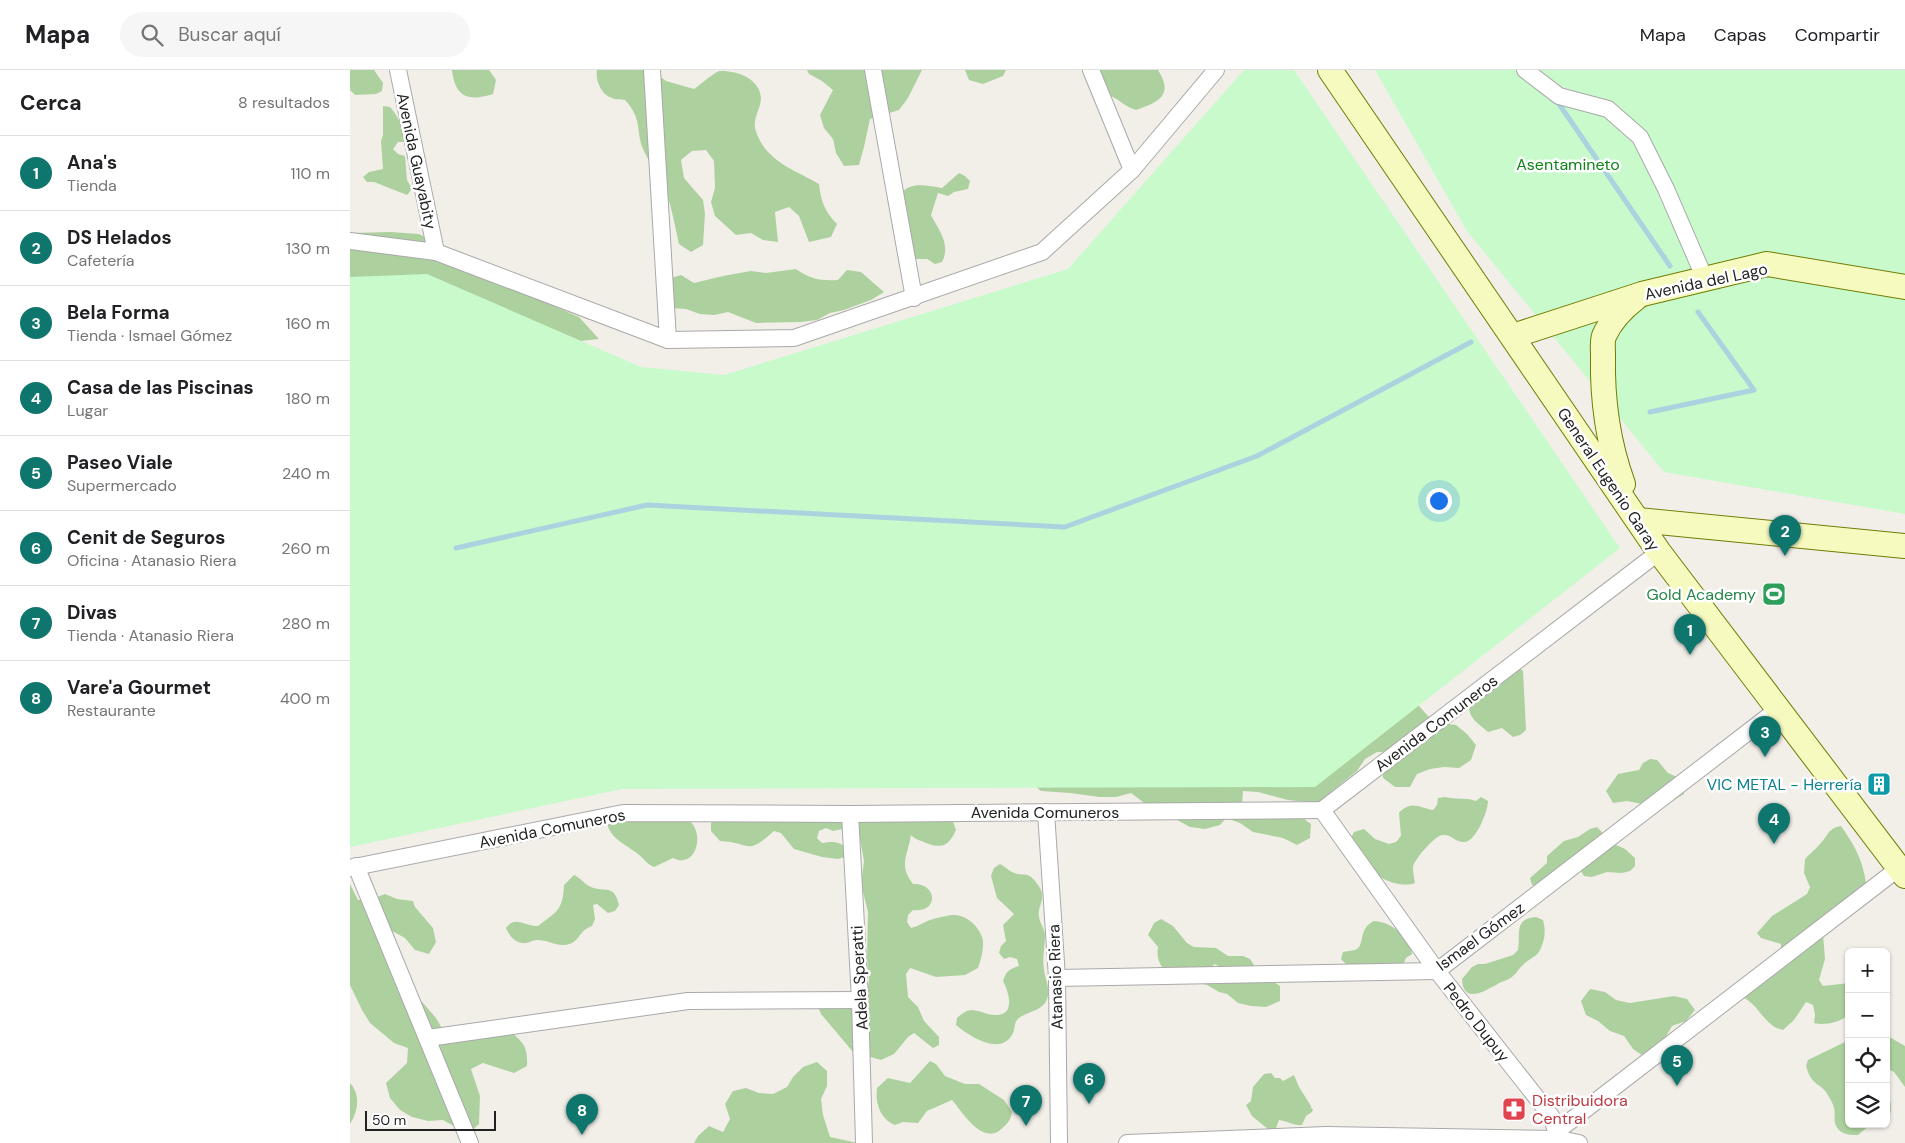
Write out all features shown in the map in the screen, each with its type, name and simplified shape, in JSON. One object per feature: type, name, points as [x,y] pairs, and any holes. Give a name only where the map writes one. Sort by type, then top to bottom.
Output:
[{"type":"street","name":"Avenida Guayabity","points":[[398,70],[436,252]]},
{"type":"street","points":[[652,70],[668,340]]},
{"type":"street","points":[[873,70],[914,298]]},
{"type":"street","points":[[1091,70],[1132,170]]},
{"type":"street","points":[[350,241],[436,252],[668,340],[794,338],[914,298],[1042,252],[1132,170],[1216,70]]},
{"type":"street","name":"General Eugenio Garay","points":[[1330,70],[1659,552],[1902,872]]},
{"type":"street","points":[[1525,70],[1559,96],[1608,109],[1640,138],[1666,189],[1706,279]]},
{"type":"street","name":"Avenida del Lago","points":[[1513,336],[1642,294],[1767,264],[1905,287]]},
{"type":"street","points":[[1642,294],[1622,309],[1603,337],[1602,372],[1606,416],[1614,460],[1635,516],[1905,546]]},
{"type":"street","name":"Avenida Comuneros","points":[[353,867],[622,813],[850,814],[1322,810],[1659,552]]},
{"type":"street","name":"Ismael Gómez","points":[[1057,978],[1437,971],[1778,709]]},
{"type":"street","name":"Pedro Dupuy","points":[[1322,810],[1437,971],[1551,1116],[1558,1135]]},
{"type":"street","name":"Atanasio Riera","points":[[1046,812],[1057,978],[1059,1143]]},
{"type":"street","name":"Adela Speratti","points":[[850,814],[860,1000],[864,1143]]},
{"type":"street","points":[[353,867],[428,1038],[470,1143]]},
{"type":"street","points":[[1558,1135],[1902,872]]},
{"type":"street","points":[[428,1038],[688,1000],[860,1000]]},
{"type":"street","points":[[1127,1143],[1558,1135],[1579,1143]]},
{"type":"green space","points":[[350,70],[374,70],[383,83],[382,91],[376,94],[355,95],[350,90]]},
{"type":"green space","points":[[452,70],[489,70],[496,80],[493,94],[476,97],[464,95],[456,86]]},
{"type":"green space","points":[[597,70],[652,70],[666,81],[694,89],[719,71],[733,72],[752,80],[760,91],[761,98],[755,124],[759,139],[765,149],[781,163],[819,184],[824,206],[837,224],[831,237],[809,242],[799,216],[789,207],[775,212],[778,242],[763,240],[751,233],[736,235],[715,216],[711,202],[715,188],[714,161],[706,150],[692,151],[681,160],[684,178],[703,200],[705,214],[703,245],[691,252],[679,244],[666,192],[643,149],[634,113],[625,100],[613,99],[605,94],[598,82]]},
{"type":"green space","points":[[807,70],[922,70],[908,98],[899,110],[870,119],[859,165],[844,166],[836,153],[833,139],[824,128],[820,115],[833,90],[809,74]]},
{"type":"green space","points":[[965,70],[1006,70],[1003,76],[983,84],[969,80]]},
{"type":"green space","points":[[1088,70],[1158,70],[1165,86],[1164,92],[1162,96],[1151,104],[1136,110],[1105,94]]},
{"type":"green space","points":[[1244,70],[1294,70],[1620,548],[1315,787],[622,789],[350,847],[350,277],[427,274],[641,367],[724,375],[1068,269]]},
{"type":"green space","name":"Asentamineto","points":[[1375,70],[1905,70],[1905,514],[1664,472],[1467,231]]},
{"type":"green space","points":[[383,106],[390,107],[404,133],[405,142],[398,142],[393,149],[398,154],[405,156],[407,180],[412,189],[407,195],[374,182],[367,182],[363,177],[369,172],[383,169],[381,141],[383,135]]},
{"type":"green space","points":[[959,173],[970,181],[968,189],[954,192],[948,196],[938,193],[931,215],[945,244],[942,262],[935,264],[927,259],[912,259],[901,194],[909,187],[914,186],[942,188]]},
{"type":"green space","points":[[391,232],[419,234],[448,249],[496,281],[579,317],[599,339],[571,342],[350,455],[350,233]]},
{"type":"green space","points":[[796,269],[816,279],[826,280],[838,280],[847,270],[861,272],[884,292],[871,300],[830,313],[817,320],[756,323],[728,312],[714,315],[700,314],[686,309],[672,308],[661,299],[656,286],[667,279],[681,275],[694,283],[751,271],[766,273]]},
{"type":"green space","points":[[1517,666],[1523,671],[1526,730],[1520,735],[1513,737],[1502,728],[1488,732],[1472,717],[1469,704]]},
{"type":"green space","points":[[1419,706],[1428,716],[1441,723],[1456,725],[1467,734],[1476,745],[1471,760],[1459,768],[1444,767],[1430,769],[1417,774],[1410,787],[1395,787],[1383,778],[1382,763],[1391,752],[1377,752],[1365,759],[1357,771],[1317,803],[1288,800],[1258,792],[1243,791],[1242,805],[1300,816],[1311,824],[1310,838],[1297,845],[1283,838],[1253,832],[1240,823],[1226,818],[1220,825],[1205,829],[1190,827],[1177,820],[1165,820],[1152,813],[1143,802],[1131,793],[1116,797],[1100,797],[1041,791],[1030,782],[1405,707]]},
{"type":"green space","points":[[1650,759],[1657,760],[1668,773],[1682,779],[1684,794],[1671,802],[1642,804],[1627,801],[1613,803],[1606,791],[1618,774],[1639,770],[1643,763]]},
{"type":"green space","points":[[1445,797],[1476,801],[1481,797],[1488,801],[1484,818],[1473,837],[1465,842],[1446,835],[1435,839],[1425,848],[1414,864],[1415,883],[1407,885],[1398,884],[1380,877],[1369,865],[1351,838],[1354,832],[1364,829],[1375,839],[1389,844],[1396,842],[1401,836],[1399,813],[1403,809],[1415,806],[1433,810],[1437,805],[1438,798]]},
{"type":"green space","points":[[870,805],[891,806],[952,819],[956,830],[951,840],[944,845],[932,845],[911,835],[905,860],[908,877],[913,884],[927,888],[932,898],[931,903],[927,907],[921,910],[913,910],[908,915],[907,922],[911,928],[938,918],[952,915],[962,916],[977,928],[982,937],[983,945],[978,968],[965,975],[936,977],[910,968],[906,974],[908,997],[918,1007],[924,1021],[939,1037],[939,1045],[933,1048],[914,1033],[908,1037],[894,1054],[881,1060],[853,1052],[821,1014],[818,1007],[867,994],[869,980],[867,959],[868,912],[861,884],[864,861],[857,823],[863,808]]},
{"type":"green space","points":[[835,811],[848,828],[833,831],[826,828],[819,831],[817,838],[822,843],[836,842],[848,850],[845,857],[838,859],[822,857],[794,849],[781,833],[774,831],[758,844],[748,846],[720,841],[711,831],[711,823],[716,818]]},
{"type":"green space","points":[[612,818],[683,818],[691,822],[695,829],[697,845],[694,853],[689,858],[682,860],[673,858],[654,867],[615,837],[607,823]]},
{"type":"green space","points":[[1841,826],[1860,859],[1865,877],[1867,897],[1823,934],[1825,959],[1819,980],[1823,986],[1845,983],[1845,1018],[1832,1023],[1814,1023],[1813,1005],[1806,1002],[1794,1020],[1783,1030],[1771,1024],[1744,998],[1746,991],[1781,951],[1781,944],[1761,938],[1757,933],[1772,916],[1807,894],[1810,887],[1804,873],[1805,859],[1831,830]]},
{"type":"green space","points":[[1597,827],[1612,843],[1625,849],[1635,858],[1635,866],[1630,871],[1622,873],[1607,872],[1592,877],[1584,876],[1575,861],[1568,860],[1540,888],[1532,885],[1530,878],[1547,863],[1547,856],[1564,841],[1578,837]]},
{"type":"green space","points":[[1000,864],[1016,874],[1028,875],[1041,890],[1042,898],[1039,917],[1045,933],[1043,966],[1048,992],[1047,999],[1042,1006],[1017,1020],[1013,1033],[1007,1041],[1000,1044],[992,1044],[976,1039],[956,1025],[957,1018],[967,1011],[974,1010],[995,1015],[1006,1012],[1008,1008],[1009,997],[1003,981],[1009,971],[1019,966],[1017,959],[1010,957],[1004,959],[999,953],[1001,946],[1006,941],[1003,925],[1014,914],[997,898],[991,876],[994,868]]},
{"type":"green space","points":[[574,875],[591,887],[612,891],[619,905],[615,911],[608,913],[597,904],[593,905],[595,919],[592,926],[585,930],[575,941],[567,945],[537,940],[522,943],[512,938],[506,928],[509,924],[520,922],[538,926],[554,914],[560,906],[564,885]]},
{"type":"green space","points":[[350,884],[358,900],[372,899],[385,894],[397,899],[413,901],[415,907],[433,928],[436,942],[429,954],[415,950],[405,938],[392,931],[417,996],[436,1018],[443,1030],[508,1029],[524,1045],[527,1053],[527,1066],[514,1073],[483,1063],[471,1069],[480,1096],[479,1124],[468,1134],[443,1120],[428,1121],[412,1117],[400,1110],[390,1098],[386,1083],[407,1063],[408,1048],[394,1043],[370,1023],[350,985]]},
{"type":"green space","points":[[1536,917],[1543,920],[1545,931],[1543,942],[1537,954],[1509,979],[1480,993],[1470,994],[1466,991],[1463,987],[1462,979],[1472,967],[1513,955],[1518,950],[1521,924],[1529,918]]},
{"type":"green space","points":[[1161,919],[1173,926],[1187,943],[1194,947],[1216,948],[1228,956],[1243,956],[1250,959],[1254,965],[1249,971],[1228,970],[1214,964],[1211,970],[1274,982],[1280,986],[1280,1001],[1266,1007],[1238,1003],[1227,994],[1207,985],[1167,974],[1159,961],[1158,947],[1148,935],[1154,923]]},
{"type":"green space","points":[[1374,921],[1393,927],[1408,941],[1412,954],[1406,958],[1403,965],[1353,966],[1346,964],[1341,959],[1343,952],[1358,948],[1365,928]]},
{"type":"green space","points":[[1590,989],[1605,992],[1616,1000],[1630,1003],[1674,996],[1687,999],[1695,1010],[1686,1021],[1672,1026],[1665,1038],[1646,1058],[1633,1049],[1624,1036],[1610,1031],[1598,1021],[1586,1015],[1581,1001]]},
{"type":"green space","points":[[1890,1037],[1905,1046],[1905,1087],[1894,1072],[1890,1070]]},
{"type":"green space","points":[[1845,1042],[1845,1128],[1866,1128],[1858,1135],[1846,1134],[1837,1127],[1831,1101],[1826,1092],[1814,1082],[1808,1073],[1806,1066],[1808,1060]]},
{"type":"green space","points":[[930,1061],[936,1064],[945,1076],[965,1084],[979,1084],[1004,1100],[1012,1112],[1008,1123],[999,1131],[992,1134],[985,1133],[966,1118],[952,1100],[927,1111],[918,1123],[903,1122],[895,1125],[886,1119],[878,1105],[877,1088],[888,1078],[910,1083]]},
{"type":"green space","points":[[817,1062],[827,1071],[827,1086],[821,1099],[823,1115],[830,1137],[858,1143],[694,1143],[698,1136],[709,1126],[723,1132],[730,1119],[725,1104],[733,1091],[746,1088],[759,1093],[773,1094],[787,1087],[793,1077],[803,1067]]},
{"type":"green space","points":[[1271,1073],[1275,1078],[1280,1078],[1283,1081],[1294,1075],[1313,1109],[1306,1116],[1302,1125],[1279,1120],[1276,1128],[1269,1130],[1252,1116],[1246,1105],[1251,1101],[1253,1087],[1264,1074]]},
{"type":"green space","points":[[350,1083],[356,1093],[357,1103],[355,1114],[350,1124]]},
{"type":"waterway","points":[[1557,101],[1670,266]]},
{"type":"waterway","points":[[1650,412],[1754,390],[1698,312]]},
{"type":"waterway","points":[[456,548],[647,505],[1065,527],[1257,456],[1471,342]]},
{"type":"place","name":"DS Helados","points":[[1785,556]]},
{"type":"place","name":"Gold Academy","points":[[1774,594]]},
{"type":"place","name":"Ana's","points":[[1690,655]]},
{"type":"place","name":"Bela Forma","points":[[1765,757]]},
{"type":"place","name":"VIC METAL - Herrería","points":[[1879,784]]},
{"type":"place","name":"Casa de las Piscinas","points":[[1774,844]]},
{"type":"place","name":"Paseo Viale","points":[[1677,1086]]},
{"type":"place","name":"Cenit de Seguros","points":[[1089,1104]]},
{"type":"place","name":"Distribuidora Central","points":[[1514,1109]]},
{"type":"place","name":"Divas","points":[[1026,1126]]},
{"type":"place","name":"Vare'a Gourmet","points":[[582,1135]]}]
